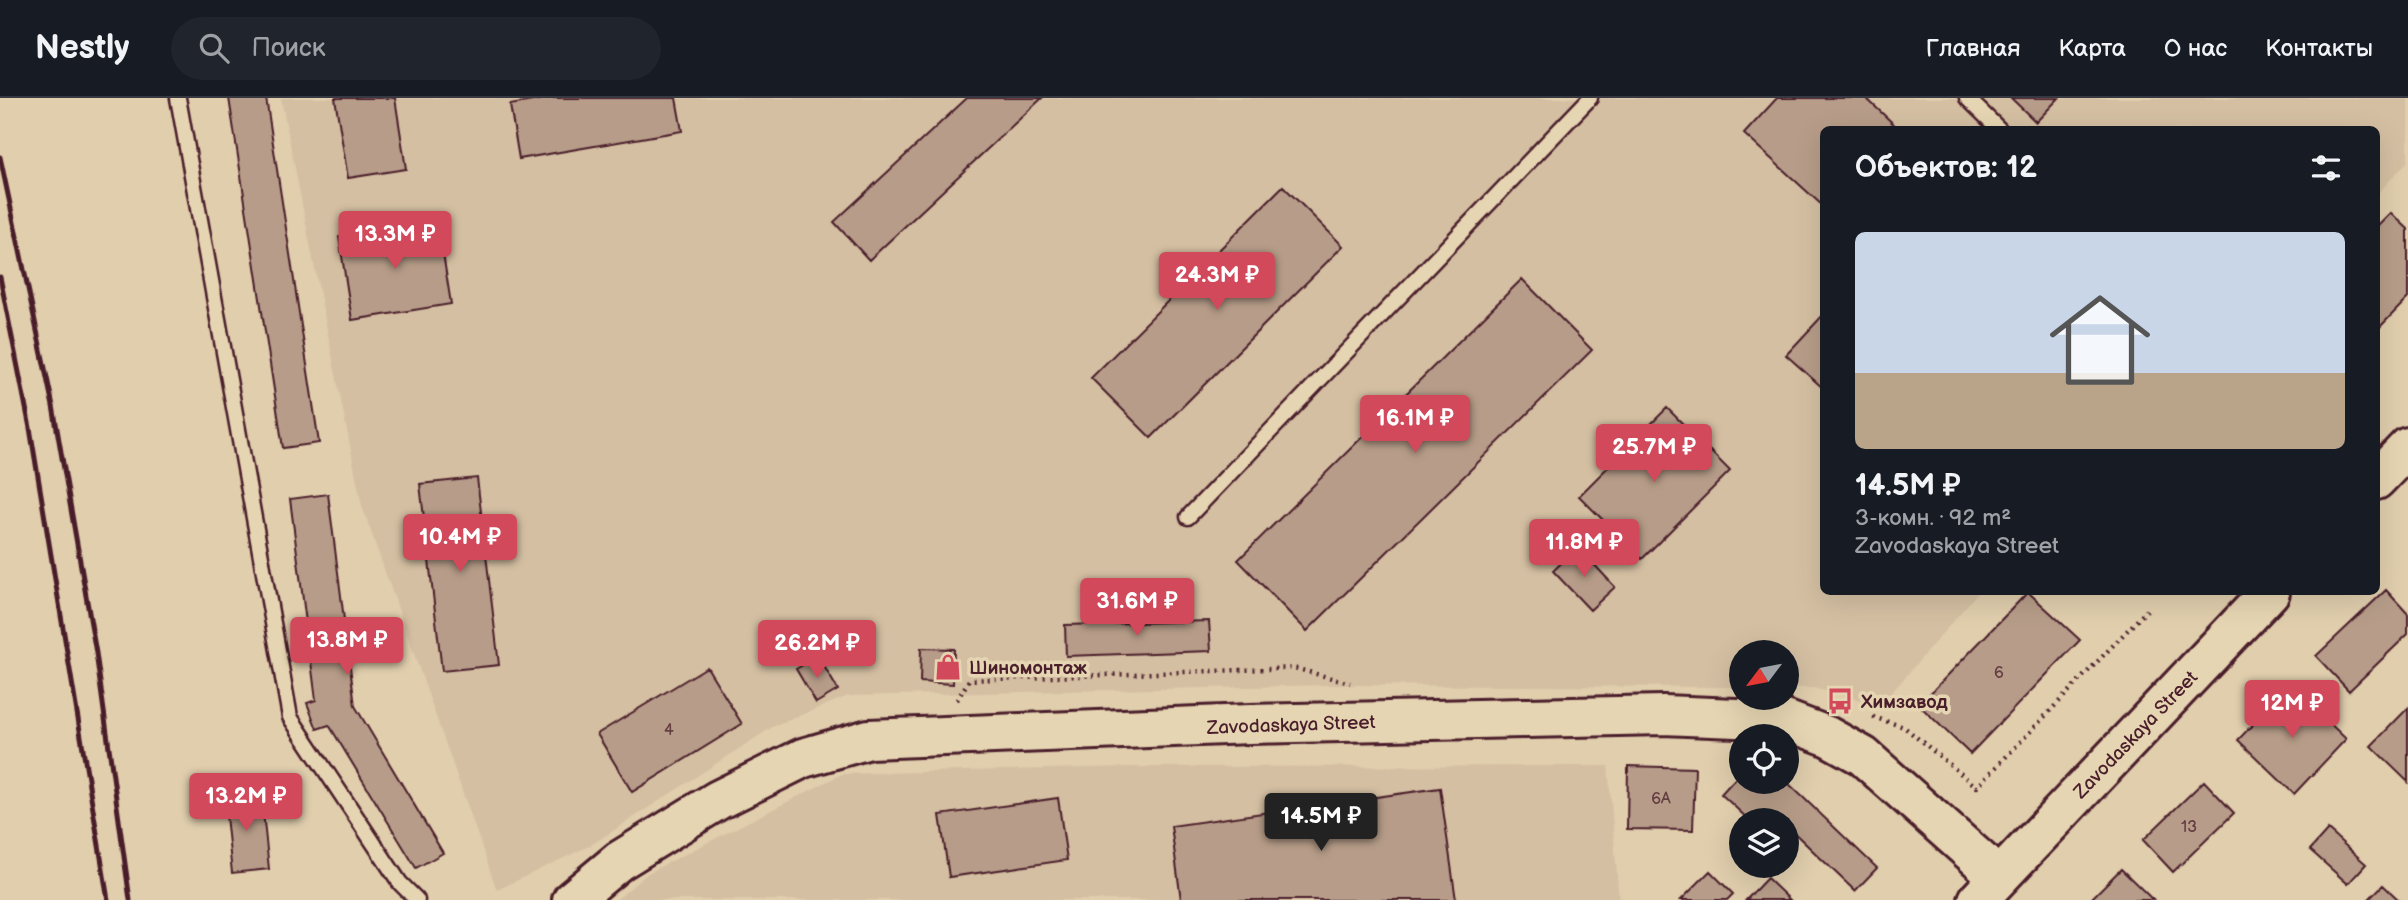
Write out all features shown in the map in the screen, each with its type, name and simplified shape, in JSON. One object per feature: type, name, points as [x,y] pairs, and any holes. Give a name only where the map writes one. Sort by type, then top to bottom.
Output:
[{"type":"main road","points":[[2380,476],[2408,447]]},
{"type":"main road","name":"Zavodaskaya Street","points":[[572,900],[620,861],[719,800],[803,758],[869,739],[1250,724],[1663,715],[1785,720],[1827,736],[1863,756],[1989,888],[2267,595]]},
{"type":"lane","points":[[178,98],[290,717],[400,883],[417,900]]},
{"type":"lane","points":[[1188,517],[1590,98]]},
{"type":"lane","points":[[1967,98],[1996,126]]},
{"type":"path","points":[[1867,715],[1904,727],[1978,787],[2147,610]]},
{"type":"shaded area","points":[[281,98],[2408,98],[2408,161],[2380,191],[2380,126],[1820,126],[1820,595],[1975,595],[1881,705],[1813,688],[1799,688],[1799,640],[1729,640],[1729,687],[1330,685],[848,696],[774,726],[591,845],[497,890],[362,506]]},
{"type":"shaded area","points":[[1608,766],[1619,900],[616,900],[648,873],[842,774],[1129,767]]},
{"type":"building","points":[[229,98],[266,98],[319,443],[283,448]]},
{"type":"building","points":[[335,98],[395,98],[406,169],[348,178]]},
{"type":"building","points":[[550,98],[676,98],[682,131],[519,159],[510,105]]},
{"type":"building","points":[[967,98],[1042,98],[869,260],[834,222]]},
{"type":"building","points":[[1777,98],[1866,98],[1896,126],[1820,126],[1820,203],[1744,134]]},
{"type":"building","points":[[2011,98],[2059,98],[2036,122]]},
{"type":"building","points":[[1283,186],[1343,246],[1151,438],[1091,378]]},
{"type":"building","points":[[2391,213],[2408,229],[2408,298],[2380,327],[2380,224]]},
{"type":"building","points":[[438,222],[451,304],[352,320],[339,237]]},
{"type":"building","points":[[1522,279],[1592,350],[1307,631],[1238,560]]},
{"type":"building","points":[[1820,318],[1820,385],[1786,355]]},
{"type":"building","points":[[1667,408],[1730,471],[1642,559],[1579,496]]},
{"type":"building","points":[[477,478],[499,665],[442,671],[420,484]]},
{"type":"building","points":[[328,494],[355,706],[443,853],[416,868],[329,725],[317,729],[307,703],[316,700],[290,499]]},
{"type":"building","points":[[1578,547],[1615,587],[1590,610],[1553,571]]},
{"type":"building","points":[[2386,590],[2408,614],[2408,634],[2349,691],[2316,656]]},
{"type":"building","points":[[2025,595],[2031,595],[2080,640],[1970,754],[1919,705]]},
{"type":"building","points":[[1209,621],[1211,651],[1066,656],[1065,625]]},
{"type":"building","points":[[921,648],[954,649],[953,684],[920,682]]},
{"type":"building","points":[[818,656],[838,690],[816,703],[796,669]]},
{"type":"building","points":[[707,667],[742,724],[632,792],[597,734]]},
{"type":"building","points":[[2290,685],[2346,739],[2294,794],[2238,740]]},
{"type":"building","points":[[2408,708],[2408,782],[2371,746]]},
{"type":"building","points":[[1628,766],[1695,768],[1693,830],[1627,829]]},
{"type":"building","points":[[2204,781],[2234,813],[2173,872],[2143,840]]},
{"type":"building","points":[[1729,785],[1729,794],[1799,793],[1877,868],[1855,891],[1799,837],[1799,808],[1736,808],[1721,794]]},
{"type":"building","points":[[1440,788],[1456,900],[1181,900],[1171,826]]},
{"type":"building","points":[[261,793],[269,869],[232,873],[224,797]]},
{"type":"building","points":[[1058,798],[1067,860],[949,877],[940,815]]},
{"type":"building","points":[[2328,830],[2366,864],[2348,884],[2310,850]]},
{"type":"building","points":[[2121,869],[2153,900],[2090,900]]},
{"type":"building","points":[[1710,871],[1733,894],[1727,900],[1681,900]]},
{"type":"building","points":[[1767,878],[1790,900],[1746,900]]},
{"type":"building","points":[[2383,885],[2399,900],[2368,900]]},
{"type":"railway","points":[[0,157],[53,406],[96,653],[130,900]]},
{"type":"railway","points":[[0,277],[30,428],[108,900]]},
{"type":"place","name":"Шиномонтаж","points":[[948,667]]},
{"type":"place","name":"Химзавод","points":[[1840,701]]}]
